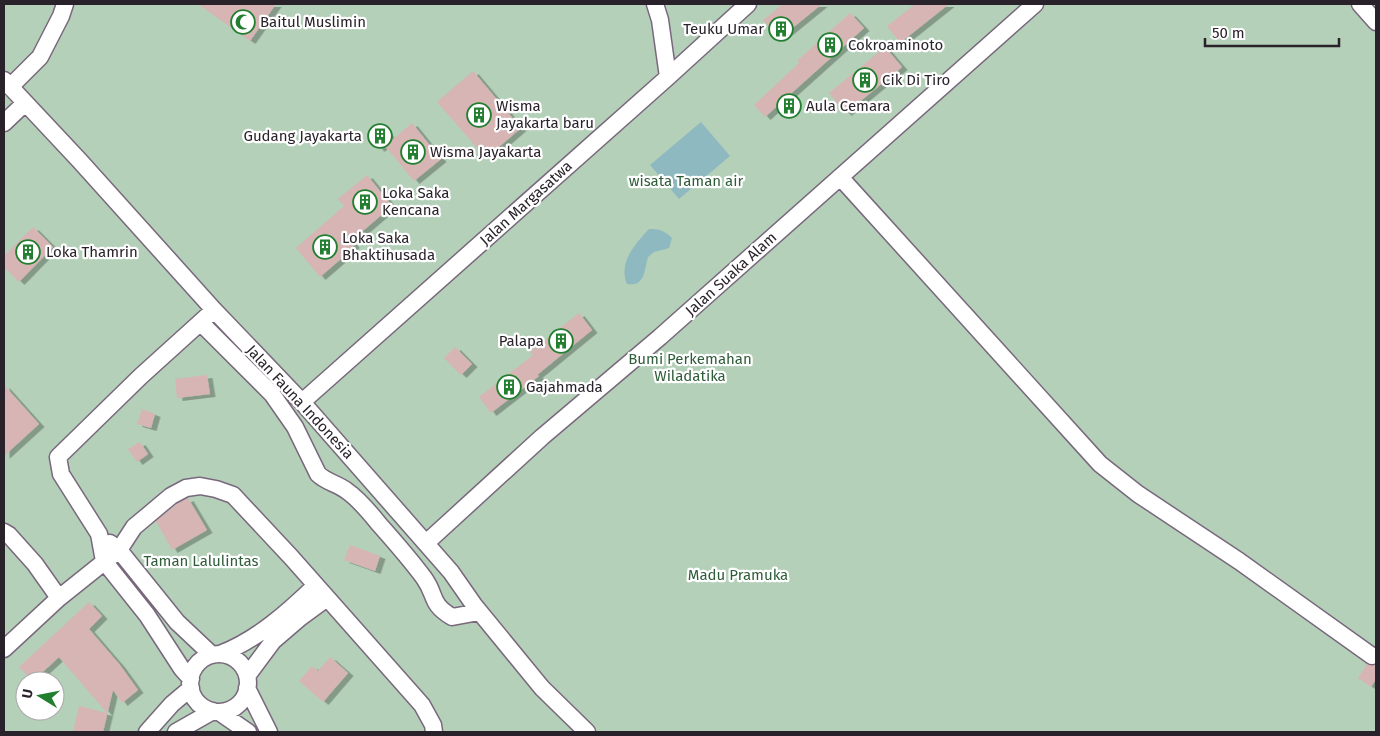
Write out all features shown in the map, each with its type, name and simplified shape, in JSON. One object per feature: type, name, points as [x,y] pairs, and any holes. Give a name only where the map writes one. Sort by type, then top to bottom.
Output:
[{"type":"street","points":[[7,84],[40,57],[61,16],[65,4]]},
{"type":"street","points":[[655,4],[660,20],[668,78]]},
{"type":"street","name":"Jalan Margasatwa","points":[[302,402],[668,78],[748,4]]},
{"type":"street","name":"Jalan Suaka Alam","points":[[426,543],[542,437],[660,337],[1035,4]]},
{"type":"street","points":[[1360,4],[1376,22]]},
{"type":"street","name":"Jalan Fauna Indonesia","points":[[7,84],[79,160],[214,310],[302,402],[451,572],[479,612],[542,688],[587,732]]},
{"type":"street","points":[[4,122],[25,103]]},
{"type":"street","points":[[840,177],[1100,464],[1138,494],[1239,561],[1372,656]]},
{"type":"street","points":[[214,310],[141,376],[58,457],[61,474],[98,534],[104,561],[147,615],[191,684],[198,703],[205,708],[226,711],[238,705],[242,700],[247,682],[274,641],[301,617],[327,598]]},
{"type":"street","points":[[201,323],[272,394],[295,427],[318,474],[323,479],[347,491],[361,503],[407,556],[430,587],[433,599],[439,608],[452,617],[479,612]]},
{"type":"street","points":[[4,649],[59,598],[119,550],[134,528],[171,496],[186,488],[200,486],[216,489],[233,495],[316,585],[422,705],[433,725],[434,732]]},
{"type":"street","points":[[4,532],[35,564],[59,598]]},
{"type":"street","points":[[98,534],[119,550],[177,622],[216,654],[234,658],[244,670],[247,682],[269,732]]},
{"type":"street","points":[[147,732],[191,684],[193,671],[198,663],[216,654],[234,649],[263,631],[316,585]]},
{"type":"street","points":[[176,732],[216,711]]},
{"type":"street","points":[[216,711],[248,732]]},
{"type":"green space","name":"Bumi Perkemahan Wiladatika","points":[[4,4],[1376,4],[1376,732],[4,732]]},
{"type":"water","points":[[701,122],[730,156],[679,199],[650,165]]},
{"type":"water","points":[[649,229],[661,230],[672,238],[669,248],[654,252],[648,257],[643,277],[637,283],[627,284],[625,276],[626,261],[638,241]]},
{"type":"building","name":"Baitul Muslimin","points":[[198,4],[276,4],[250,41]]},
{"type":"building","name":"Teuku Umar","points":[[783,4],[822,4],[779,39],[763,20]]},
{"type":"building","points":[[915,4],[949,4],[900,43],[887,26]]},
{"type":"building","points":[[850,13],[864,28],[765,117],[754,105],[799,63],[797,61]]},
{"type":"building","name":"Cik Di Tiro","points":[[885,47],[902,67],[846,113],[829,93]]},
{"type":"building","name":"Wisma Jayakarta baru","points":[[473,71],[521,128],[486,158],[437,102]]},
{"type":"building","name":"Wisma Jayakarta","points":[[412,123],[441,159],[414,181],[385,146]]},
{"type":"building","name":"Gudang Jayakarta","points":[[380,124],[392,138],[379,149],[367,134]]},
{"type":"building","points":[[367,175],[392,206],[351,241],[354,245],[350,251],[320,277],[296,248],[344,206],[338,199]]},
{"type":"building","name":"Loka Thamrin","points":[[33,227],[53,247],[19,282],[4,267],[4,256]]},
{"type":"building","points":[[579,313],[592,330],[537,375],[539,376],[491,413],[479,397],[533,355],[530,352]]},
{"type":"building","points":[[455,347],[472,364],[461,375],[444,358]]},
{"type":"building","points":[[207,375],[210,394],[177,398],[175,379]]},
{"type":"building","points":[[4,385],[39,424],[4,456]]},
{"type":"building","points":[[142,409],[155,414],[151,428],[137,424]]},
{"type":"building","points":[[140,442],[148,454],[137,462],[128,449]]},
{"type":"building","points":[[188,498],[207,530],[172,550],[156,521],[177,504]]},
{"type":"building","points":[[350,545],[380,556],[375,571],[344,560]]},
{"type":"building","points":[[89,602],[102,616],[89,629],[120,665],[138,690],[122,703],[113,690],[103,732],[73,732],[79,706],[107,713],[59,657],[44,671],[23,671],[19,667]]},
{"type":"building","points":[[330,657],[348,673],[323,702],[299,681],[312,666],[318,671]]},
{"type":"building","points":[[1367,664],[1376,665],[1376,679],[1371,687],[1358,678]]},
{"type":"place","name":"Baitul Muslimin","points":[[243,22]]},
{"type":"place","name":"Teuku Umar","points":[[781,29]]},
{"type":"place","name":"Cokroaminoto","points":[[830,45]]},
{"type":"place","name":"Cik Di Tiro","points":[[865,80]]},
{"type":"place","name":"Aula Cemara","points":[[789,106]]},
{"type":"place","name":"Wisma Jayakarta baru","points":[[479,115]]},
{"type":"place","name":"Gudang Jayakarta","points":[[380,136]]},
{"type":"place","name":"Wisma Jayakarta","points":[[413,152]]},
{"type":"place","name":"Loka Saka Kencana","points":[[365,202]]},
{"type":"place","name":"Loka Saka Bhaktihusada","points":[[325,247]]},
{"type":"place","name":"Loka Thamrin","points":[[28,252]]},
{"type":"place","name":"Palapa","points":[[561,341]]},
{"type":"place","name":"Gajahmada","points":[[509,387]]},
{"type":"park label","name":"wisata Taman air","points":[[686,181]]},
{"type":"park label","name":"Taman Lalulintas","points":[[201,561]]},
{"type":"park label","name":"Madu Pramuka","points":[[738,575]]}]
